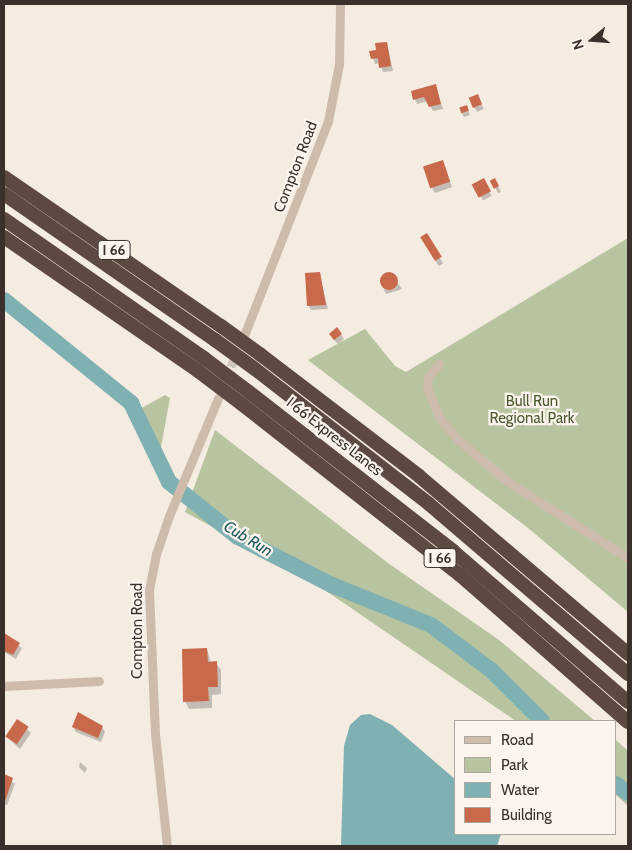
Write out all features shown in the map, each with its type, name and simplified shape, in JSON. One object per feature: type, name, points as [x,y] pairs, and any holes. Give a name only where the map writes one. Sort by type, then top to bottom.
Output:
[{"type":"highway","name":"I 66","points":[[4,178],[261,355],[425,482],[628,654]]},
{"type":"highway","name":"I 66 Express Lanes","points":[[4,194],[255,369],[429,504],[628,674]]},
{"type":"highway","name":"I 66 Express Lanes","points":[[4,219],[204,358],[249,392],[453,551],[628,702]]},
{"type":"highway","name":"I 66","points":[[4,236],[243,405],[445,563],[628,722]]},
{"type":"street","name":"Compton Road","points":[[245,333],[328,121],[339,64],[340,4]]},
{"type":"street","points":[[439,364],[428,377],[427,388],[440,418],[457,439],[507,481],[628,558]]},
{"type":"street","name":"Compton Road","points":[[167,846],[158,783],[149,615],[152,568],[169,516],[218,398]]},
{"type":"street","points":[[4,686],[99,681]]},
{"type":"green space","name":"Bull Run Regional Park","points":[[628,238],[628,612],[528,528],[308,360],[365,329],[395,366],[406,372]]},
{"type":"green space","points":[[165,395],[170,398],[159,458],[131,414]]},
{"type":"green space","points":[[215,430],[388,563],[499,640],[594,720],[515,720],[316,584],[185,512]]},
{"type":"green space","points":[[617,741],[628,751],[628,806],[617,796]]},
{"type":"water","points":[[370,714],[392,725],[454,778],[454,835],[501,835],[497,846],[341,846],[344,746],[350,725],[361,715]]},
{"type":"building","points":[[387,42],[391,66],[379,68],[378,58],[371,59],[369,51],[376,50],[375,43]]},
{"type":"building","points":[[436,84],[441,104],[429,107],[424,97],[413,100],[411,91]]},
{"type":"building","points":[[478,94],[482,104],[473,108],[469,98]]},
{"type":"building","points":[[467,105],[469,111],[461,113],[459,107]]},
{"type":"building","points":[[443,160],[450,182],[430,188],[423,166]]},
{"type":"building","points":[[484,178],[491,191],[479,198],[472,185]]},
{"type":"building","points":[[495,178],[499,186],[494,189],[490,181]]},
{"type":"building","points":[[427,233],[442,257],[435,261],[420,237]]},
{"type":"building","points":[[320,272],[326,305],[307,306],[305,273]]},
{"type":"building","points":[[385,272],[393,272],[398,277],[396,288],[385,290],[380,285],[380,277]]},
{"type":"building","points":[[337,327],[342,334],[334,340],[329,334]]},
{"type":"building","points":[[4,633],[20,643],[13,655],[4,651]]},
{"type":"building","points":[[207,648],[208,662],[217,661],[218,687],[208,687],[209,701],[183,702],[182,649]]},
{"type":"building","points":[[78,712],[103,726],[98,738],[72,727]]},
{"type":"building","points":[[17,719],[29,727],[17,744],[5,736]]},
{"type":"building","points":[[4,774],[13,778],[4,804]]},
{"type":"waterway","name":"Cub Run","points":[[4,300],[131,403],[169,482],[238,537],[332,585],[431,625],[491,670],[541,720]]},
{"type":"waterway","name":"Cub Run","points":[[617,785],[628,793]]},
{"type":"tunnel","points":[[226,379],[237,352]]}]
